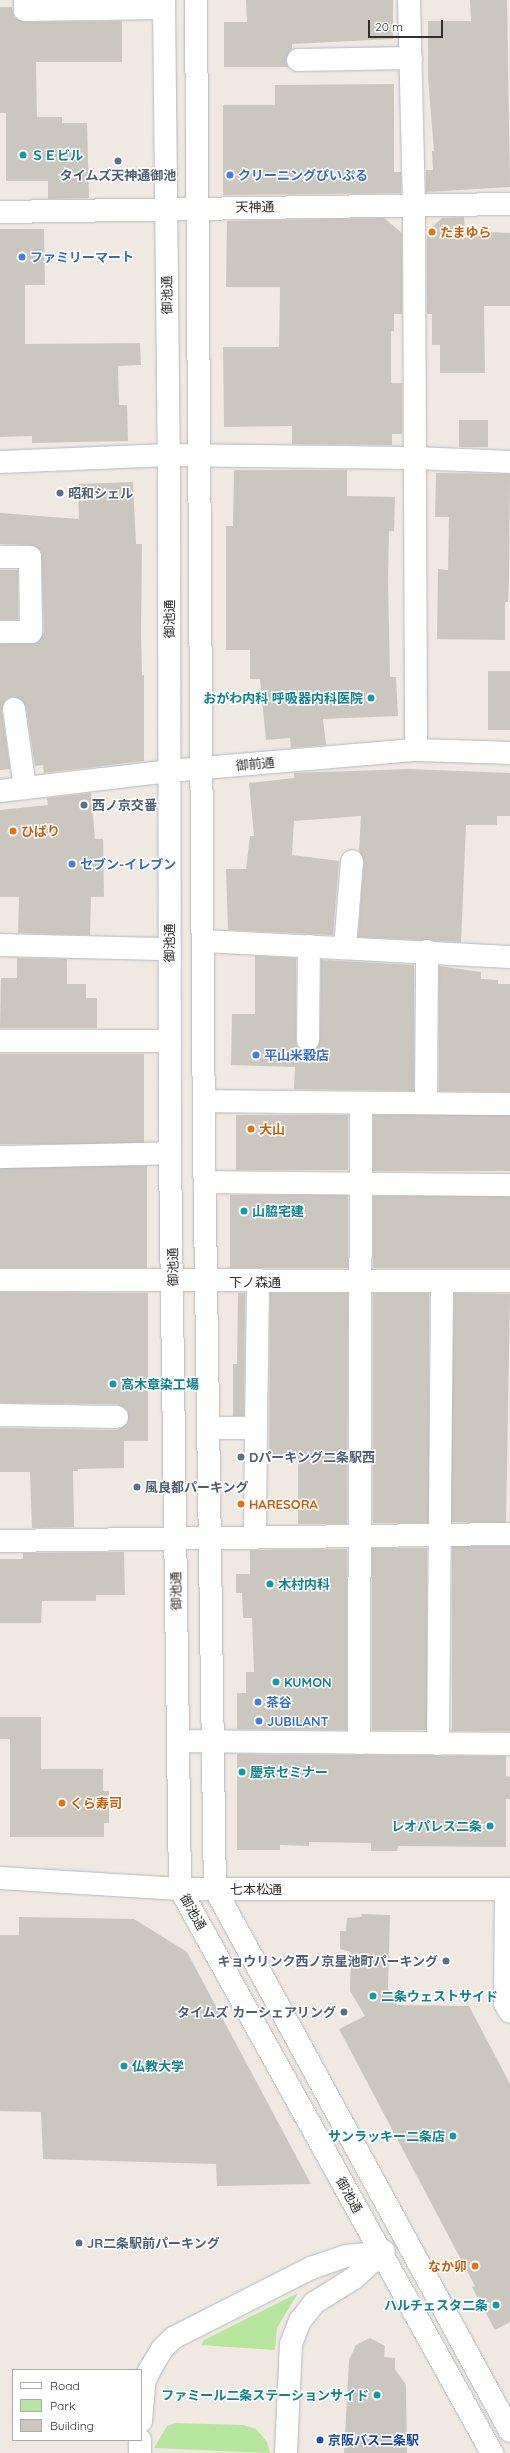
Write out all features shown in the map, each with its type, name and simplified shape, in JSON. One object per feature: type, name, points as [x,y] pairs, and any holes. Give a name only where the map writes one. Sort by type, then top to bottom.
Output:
[{"type":"street","points":[[25,0],[25,10],[164,4]]},
{"type":"street","points":[[196,0],[204,769],[204,1101],[215,1889],[407,2239],[510,2431]]},
{"type":"street","points":[[409,0],[414,204],[416,750]]},
{"type":"street","name":"御池通","points":[[164,4],[169,455],[170,1153],[174,1282],[175,1539],[180,1741],[180,1889],[492,2453]]},
{"type":"street","points":[[298,60],[411,58]]},
{"type":"street","name":"天神通","points":[[0,212],[414,204],[510,204]]},
{"type":"street","points":[[0,462],[201,455],[414,458],[510,462]]},
{"type":"street","points":[[0,557],[30,557],[31,632],[0,632]]},
{"type":"street","points":[[14,709],[25,788]]},
{"type":"street","name":"御前通","points":[[0,791],[169,771],[416,750],[510,753]]},
{"type":"street","points":[[345,947],[352,861]]},
{"type":"street","points":[[204,942],[427,951],[510,957]]},
{"type":"street","points":[[0,945],[169,949]]},
{"type":"street","points":[[308,1040],[309,946]]},
{"type":"street","points":[[426,1102],[427,951]]},
{"type":"street","points":[[0,1041],[170,1041]]},
{"type":"street","points":[[204,1101],[510,1104]]},
{"type":"street","points":[[359,1743],[361,1103]]},
{"type":"street","points":[[0,1157],[170,1153]]},
{"type":"street","points":[[205,1182],[510,1185]]},
{"type":"street","name":"下ノ森通","points":[[0,1280],[174,1282],[510,1281]]},
{"type":"street","points":[[438,1744],[442,1281]]},
{"type":"street","points":[[255,1538],[258,1282]]},
{"type":"street","points":[[0,1415],[117,1417]]},
{"type":"street","points":[[208,1428],[256,1428]]},
{"type":"street","points":[[0,1541],[510,1534]]},
{"type":"street","points":[[180,1741],[510,1744]]},
{"type":"street","name":"七本松通","points":[[0,1878],[180,1889],[508,1887]]},
{"type":"street","points":[[508,1887],[505,2003],[510,2012]]},
{"type":"street","points":[[286,2453],[291,2344],[300,2321],[314,2303],[354,2278],[380,2253],[407,2239]]},
{"type":"street","points":[[142,2408],[144,2383],[149,2371],[162,2349],[173,2338],[311,2268],[345,2256],[380,2253]]},
{"type":"street","points":[[140,2441],[140,2453]]},
{"type":"green space","points":[[298,2293],[277,2328],[275,2350],[201,2345],[204,2340]]},
{"type":"green space","points":[[176,2423],[243,2425],[256,2429],[267,2442],[270,2453],[154,2448],[167,2426]]},
{"type":"building","points":[[246,0],[393,0],[393,39],[292,44],[292,49],[286,60],[288,67],[224,67],[224,22],[247,22]]},
{"type":"building","points":[[470,0],[507,0],[510,187],[426,192],[426,170],[433,170],[432,151],[434,151],[428,78],[428,21],[471,21]]},
{"type":"building","points":[[0,7],[12,7],[14,17],[25,22],[122,21],[122,62],[36,62],[37,117],[62,117],[62,123],[87,123],[89,198],[48,199],[48,181],[6,181],[6,113],[0,113]]},
{"type":"building","points":[[394,84],[394,172],[401,172],[401,193],[223,195],[223,105],[275,105],[275,85]]},
{"type":"building","points":[[464,217],[465,231],[510,233],[510,306],[484,306],[485,373],[440,373],[440,345],[432,345],[432,314],[427,314],[427,232],[442,218]]},
{"type":"building","points":[[384,218],[402,233],[402,314],[394,314],[394,331],[391,331],[391,383],[402,383],[402,434],[392,434],[392,445],[292,444],[292,426],[224,427],[223,347],[279,347],[280,287],[226,287],[227,221]]},
{"type":"building","points":[[0,229],[44,229],[45,285],[25,285],[25,344],[140,343],[141,365],[118,366],[119,405],[127,405],[128,441],[32,443],[32,436],[0,437]]},
{"type":"building","points":[[459,420],[488,420],[488,447],[459,447]]},
{"type":"building","points":[[234,470],[347,470],[347,496],[395,497],[394,531],[389,531],[388,580],[390,677],[396,677],[398,716],[323,719],[326,745],[291,748],[290,738],[266,740],[260,679],[250,679],[250,650],[226,650],[226,526],[233,526]]},
{"type":"building","points":[[436,473],[510,474],[509,578],[508,602],[505,602],[505,640],[437,639],[438,569],[448,570],[449,517],[435,517]]},
{"type":"building","points":[[133,482],[136,544],[142,544],[141,633],[142,675],[144,675],[144,761],[44,773],[43,765],[35,766],[26,707],[19,698],[13,697],[6,699],[2,710],[10,769],[0,770],[0,644],[37,643],[44,632],[41,551],[30,545],[0,544],[0,513],[79,519],[78,484]]},
{"type":"building","points":[[0,570],[18,570],[18,620],[0,620]]},
{"type":"building","points":[[488,671],[510,671],[510,730],[488,730]]},
{"type":"building","points":[[409,769],[510,773],[510,816],[497,816],[497,825],[466,825],[461,942],[358,937],[364,862],[359,851],[361,816],[294,821],[292,855],[339,861],[333,935],[228,930],[226,869],[246,869],[250,836],[254,836],[249,783],[294,778],[294,773]]},
{"type":"building","points":[[91,793],[95,839],[103,839],[104,897],[91,897],[90,935],[18,933],[19,897],[0,897],[0,810],[48,805],[47,798]]},
{"type":"building","points":[[255,956],[296,958],[296,1040],[297,1046],[307,1052],[314,1051],[320,1040],[321,960],[414,965],[414,1091],[294,1089],[295,1067],[231,1065],[232,1014],[255,1014]]},
{"type":"building","points":[[17,958],[67,959],[67,984],[86,984],[86,998],[97,998],[97,1028],[0,1028],[1,978],[17,978]]},
{"type":"building","points":[[439,966],[481,972],[481,979],[498,980],[498,984],[510,984],[510,1092],[439,1091]]},
{"type":"building","points":[[0,1054],[144,1054],[144,1144],[0,1144]]},
{"type":"building","points":[[236,1115],[348,1115],[348,1170],[236,1170]]},
{"type":"building","points":[[373,1115],[510,1115],[510,1171],[373,1171]]},
{"type":"building","points":[[0,1166],[147,1166],[147,1268],[0,1268]]},
{"type":"building","points":[[230,1195],[348,1195],[348,1268],[230,1268]]},
{"type":"building","points":[[373,1196],[510,1196],[510,1268],[373,1268]]},
{"type":"building","points":[[0,1292],[148,1293],[148,1441],[124,1441],[124,1468],[78,1469],[78,1471],[73,1471],[74,1527],[32,1528],[30,1472],[0,1472],[0,1428],[117,1430],[127,1424],[128,1411],[117,1404],[0,1403]]},
{"type":"building","points":[[238,1293],[245,1293],[244,1416],[233,1416],[233,1364],[237,1364]]},
{"type":"building","points":[[270,1293],[348,1293],[347,1524],[298,1524],[298,1457],[269,1456]]},
{"type":"building","points":[[373,1293],[429,1293],[429,1523],[373,1523]]},
{"type":"building","points":[[454,1293],[510,1294],[506,1523],[450,1522]]},
{"type":"building","points":[[452,1546],[510,1546],[510,1731],[452,1731]]},
{"type":"building","points":[[372,1548],[427,1548],[427,1730],[372,1730]]},
{"type":"building","points":[[347,1549],[347,1730],[237,1729],[237,1693],[246,1693],[246,1672],[254,1672],[252,1618],[243,1618],[242,1593],[236,1593],[236,1574],[250,1574],[250,1550]]},
{"type":"building","points":[[124,1552],[125,1595],[96,1595],[96,1601],[42,1601],[41,1623],[0,1623],[0,1559],[23,1559],[23,1553]]},
{"type":"building","points":[[0,1717],[41,1717],[41,1769],[103,1769],[103,1791],[109,1791],[109,1823],[104,1823],[104,1837],[10,1837],[10,1739],[0,1739]]},
{"type":"building","points":[[237,1754],[506,1756],[506,1776],[510,1777],[510,1799],[506,1799],[506,1847],[398,1846],[397,1851],[371,1851],[371,1843],[309,1842],[309,1846],[280,1845],[280,1850],[237,1850]]},
{"type":"building","name":"サンラッキー二条店","points":[[361,1914],[390,1915],[388,1988],[397,2005],[469,2006],[510,2084],[510,2322],[495,2330],[472,2287],[475,2286],[339,2029],[365,2016],[350,1991],[351,1952],[340,1949],[340,1931],[346,1931],[347,1918],[362,1917]]},
{"type":"building","name":"仏教大学","points":[[19,1917],[134,1919],[187,1952],[311,2184],[217,2186],[216,2164],[43,2159],[41,2112],[0,2111],[0,1935],[19,1935]]},
{"type":"building","name":"ファミール二条ステーションサイド","points":[[370,2338],[385,2346],[384,2357],[395,2358],[395,2369],[406,2385],[407,2453],[344,2453],[349,2360],[356,2345]]},
{"type":"place","name":"ＳＥビル","points":[[23,155]]},
{"type":"place","name":"タイムズ天神通御池","points":[[118,161]]},
{"type":"place","name":"クリーニングぴいぷる","points":[[230,175]]},
{"type":"place","name":"たまゆら","points":[[432,232]]},
{"type":"place","name":"ファミリーマート","points":[[22,257]]},
{"type":"place","name":"昭和シェル","points":[[60,493]]},
{"type":"place","name":"おがわ内科 呼吸器内科医院","points":[[371,698]]},
{"type":"place","name":"西ノ京交番","points":[[84,805]]},
{"type":"place","name":"ひばり","points":[[13,831]]},
{"type":"place","name":"セブン-イレブン","points":[[72,864]]},
{"type":"place","name":"平山米穀店","points":[[256,1055]]},
{"type":"place","name":"大山","points":[[251,1129]]},
{"type":"place","name":"山脇宅建","points":[[244,1211]]},
{"type":"place","name":"高木章染工場","points":[[113,1384]]},
{"type":"place","name":"Dパーキング二条駅西","points":[[241,1457]]},
{"type":"place","name":"風良都パーキング","points":[[137,1487]]},
{"type":"place","name":"HARESORA","points":[[241,1504]]},
{"type":"place","name":"木村内科","points":[[270,1584]]},
{"type":"place","name":"KUMON","points":[[276,1682]]},
{"type":"place","name":"茶谷","points":[[258,1702]]},
{"type":"place","name":"JUBILANT","points":[[259,1721]]},
{"type":"place","name":"慶京セミナー","points":[[242,1772]]},
{"type":"place","name":"くら寿司","points":[[62,1803]]},
{"type":"place","name":"レオパレス二条","points":[[490,1826]]},
{"type":"place","name":"キョウリンク西ノ京星池町パーキング","points":[[446,1961]]},
{"type":"place","name":"二条ウェストサイド","points":[[373,1996]]},
{"type":"place","name":"タイムズ カーシェアリング","points":[[344,2012]]},
{"type":"place","name":"仏教大学","points":[[124,2066]]},
{"type":"place","name":"サンラッキー二条店","points":[[453,2136]]},
{"type":"place","name":"JR二条駅前パーキング","points":[[79,2243]]},
{"type":"place","name":"なか卯","points":[[475,2266]]},
{"type":"place","name":"ハルチェスタ二条","points":[[496,2305]]},
{"type":"place","name":"ファミール二条ステーションサイド","points":[[377,2395]]},
{"type":"place","name":"京阪バス二条駅","points":[[320,2440]]}]
